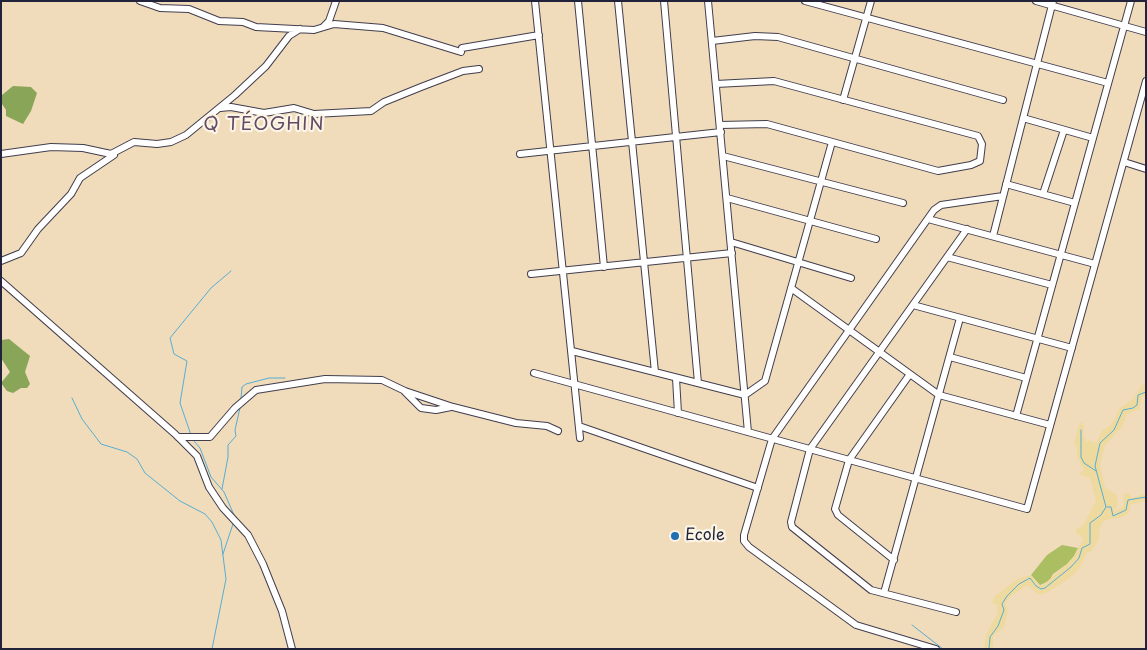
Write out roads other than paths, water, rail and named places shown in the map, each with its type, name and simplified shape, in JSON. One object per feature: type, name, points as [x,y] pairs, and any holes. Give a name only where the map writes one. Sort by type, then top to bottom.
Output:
[{"type":"street","points":[[140,1],[160,8],[189,9],[219,21],[243,22],[256,27],[300,29],[322,28],[334,24],[383,28],[462,50],[539,34]]},
{"type":"street","points":[[322,28],[329,21],[336,1]]},
{"type":"street","points":[[535,1],[580,438]]},
{"type":"street","points":[[578,1],[604,267]]},
{"type":"street","points":[[618,1],[655,372]]},
{"type":"street","points":[[664,1],[698,383]]},
{"type":"street","points":[[708,1],[748,432]]},
{"type":"street","points":[[805,1],[1108,83]]},
{"type":"street","points":[[843,100],[871,1]]},
{"type":"street","points":[[1036,1],[1052,3],[1146,32]]},
{"type":"street","points":[[1016,416],[1131,1]]},
{"type":"street","points":[[993,236],[1052,3]]},
{"type":"street","points":[[1,261],[21,253],[38,229],[71,194],[80,178],[134,142],[157,144],[171,142],[186,135],[266,66],[289,36],[300,29]]},
{"type":"street","points":[[712,41],[756,36],[778,37],[1003,100]]},
{"type":"street","points":[[219,108],[231,107],[264,113],[294,108],[314,114],[371,111],[384,102],[421,87],[463,71],[479,69]]},
{"type":"street","points":[[520,154],[676,137],[720,129],[767,124],[938,171],[972,165],[980,161],[982,144],[978,136],[774,81],[716,84]]},
{"type":"street","points":[[534,373],[1027,509],[1146,81]]},
{"type":"street","points":[[1023,118],[1093,138]]},
{"type":"street","points":[[1044,194],[1064,130]]},
{"type":"street","points":[[745,395],[764,381],[832,142]]},
{"type":"street","points":[[3,155],[50,147],[83,148],[108,154],[116,153]]},
{"type":"street","points":[[723,156],[903,203]]},
{"type":"street","points":[[1124,162],[1146,169]]},
{"type":"street","points":[[1006,184],[1075,203]]},
{"type":"street","points":[[936,649],[856,625],[749,547],[744,541],[744,534],[772,439],[934,210],[942,205],[1004,196]]},
{"type":"street","points":[[727,198],[876,240]]},
{"type":"street","points":[[928,219],[1095,264]]},
{"type":"street","points":[[956,612],[871,590],[792,527],[791,522],[810,449],[967,230]]},
{"type":"street","points":[[731,242],[851,278]]},
{"type":"street","points":[[531,274],[732,253]]},
{"type":"street","points":[[947,257],[1052,286]]},
{"type":"street","points":[[1,281],[178,437],[197,456],[209,487],[223,508],[248,535],[282,611],[292,649]]},
{"type":"street","points":[[791,288],[939,395],[1050,425]]},
{"type":"street","points":[[913,306],[1072,348]]},
{"type":"street","points":[[884,593],[960,318]]},
{"type":"street","points":[[572,351],[745,395]]},
{"type":"street","points":[[950,357],[1026,378]]},
{"type":"street","points":[[894,560],[838,515],[835,509],[849,460],[910,374]]},
{"type":"street","points":[[676,378],[678,413]]},
{"type":"street","points":[[178,437],[210,437],[247,396],[256,390],[270,386],[292,385],[325,379],[382,380],[405,391],[453,407],[516,423],[547,426],[558,430]]},
{"type":"street","points":[[405,391],[421,408],[436,410],[453,407]]},
{"type":"street","points":[[579,426],[758,488]]},
{"type":"waterway","points":[[191,435],[180,403],[187,361],[174,354],[170,338],[211,288],[231,271]]},
{"type":"waterway","points":[[241,399],[242,387],[246,384],[269,378],[285,378]]},
{"type":"waterway","points":[[989,649],[990,637],[998,626],[1004,610],[1002,604],[1007,596],[1019,584],[1030,578],[1036,586],[1041,589],[1045,588],[1071,567],[1079,558],[1082,548],[1090,544],[1090,523],[1101,515],[1106,507],[1095,466],[1100,443],[1114,430],[1123,410],[1137,405],[1138,395],[1146,392]]},
{"type":"waterway","points":[[72,398],[82,419],[101,444],[127,452],[137,459],[145,473],[180,501],[205,514],[212,522],[221,540],[226,579],[212,649]]},
{"type":"waterway","points":[[222,489],[228,457],[228,445],[236,436],[235,430],[240,408]]},
{"type":"waterway","points":[[1081,430],[1081,457],[1084,463],[1096,471]]},
{"type":"waterway","points":[[194,441],[200,448],[211,477],[224,492],[234,515]]},
{"type":"waterway","points":[[1107,507],[1111,507],[1113,516],[1126,510],[1128,500],[1146,497]]},
{"type":"waterway","points":[[223,554],[233,524]]},
{"type":"waterway","points":[[912,625],[943,649]]},
{"type":"place","name":"Ecole","points":[[675,536]]},
{"type":"district","name":"Q TÉOGHIN","points":[[264,125]]}]
